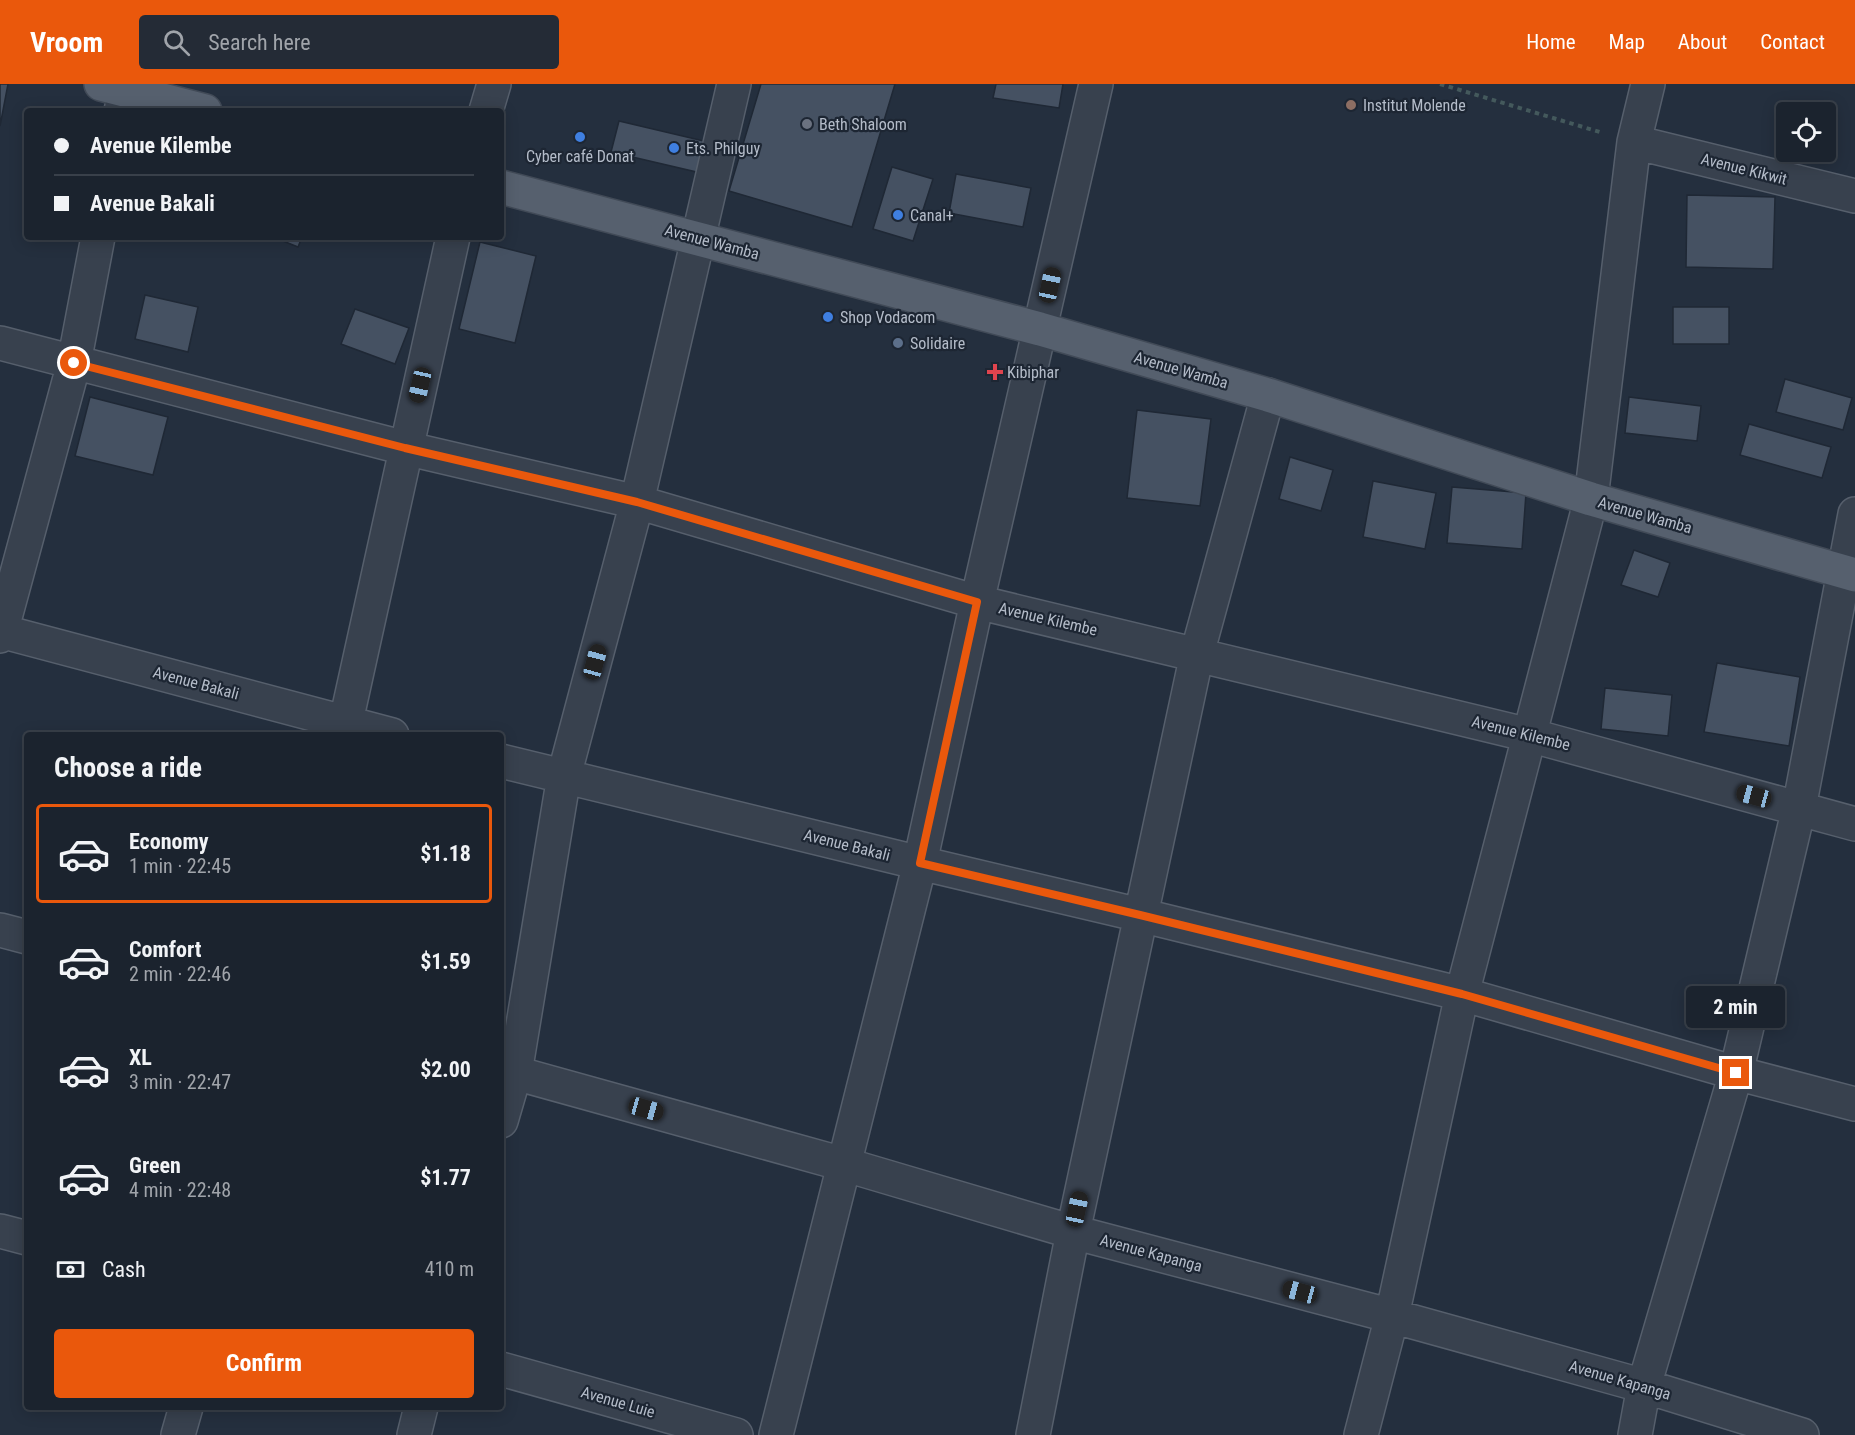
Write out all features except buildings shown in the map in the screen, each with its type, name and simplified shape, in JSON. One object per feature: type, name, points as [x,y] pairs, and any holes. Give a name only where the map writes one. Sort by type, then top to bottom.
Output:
[{"type":"main road","points":[[118,92],[191,108]]},
{"type":"main road","name":"Avenue Wamba","points":[[504,188],[697,237],[1040,330],[1268,395],[1591,499],[1849,574]]},
{"type":"street","points":[[487,108],[494,84]]},
{"type":"street","points":[[504,1100],[564,776],[637,502],[734,84]]},
{"type":"street","points":[[776,1435],[920,863],[977,602],[1096,84]]},
{"type":"street","points":[[1361,1435],[1392,1316],[1462,994],[1591,499],[1634,142],[1648,84]]},
{"type":"street","name":"Avenue Kikwit","points":[[1634,142],[1855,196]]},
{"type":"street","points":[[0,632],[74,363],[97,240]]},
{"type":"street","points":[[344,729],[452,240]]},
{"type":"street","name":"Avenue Kilembe","points":[[0,343],[405,448],[637,502],[977,602],[1529,735],[1855,824]]},
{"type":"street","points":[[1033,1435],[1073,1232],[1197,654],[1268,395]]},
{"type":"street","points":[[1635,1435],[1644,1386],[1736,1073],[1798,808],[1849,574],[1855,514]]},
{"type":"street","name":"Avenue Bakali","points":[[0,632],[344,729],[368,732]]},
{"type":"street","name":"Avenue Bakali","points":[[504,762],[1462,994],[1736,1073],[1855,1104]]},
{"type":"street","points":[[0,930],[24,937]]},
{"type":"street","name":"Avenue Kapanga","points":[[508,1071],[843,1164],[1073,1232],[1392,1316],[1644,1386],[1802,1435]]},
{"type":"street","points":[[0,1231],[24,1237]]},
{"type":"street","name":"Avenue Luie","points":[[504,1370],[736,1435]]},
{"type":"street","points":[[178,1435],[185,1410]]},
{"type":"street","points":[[414,1435],[420,1410]]},
{"type":"path","points":[[1440,84],[1634,142]]},
{"type":"place","name":"Institut Molende","points":[[1351,105]]},
{"type":"place","name":"Beth Shaloom","points":[[807,124]]},
{"type":"place","name":"Cyber café Donat","points":[[580,137]]},
{"type":"place","name":"Ets. Philguy","points":[[674,148]]},
{"type":"place","name":"Canal+","points":[[898,215]]},
{"type":"place","name":"Shop Vodacom","points":[[828,317]]},
{"type":"place","name":"Solidaire","points":[[898,343]]},
{"type":"place","name":"Kibiphar","points":[[995,372]]},
{"type":"route","points":[[74,363],[405,448],[637,502],[977,602],[920,863],[1462,994],[1736,1073]]}]
